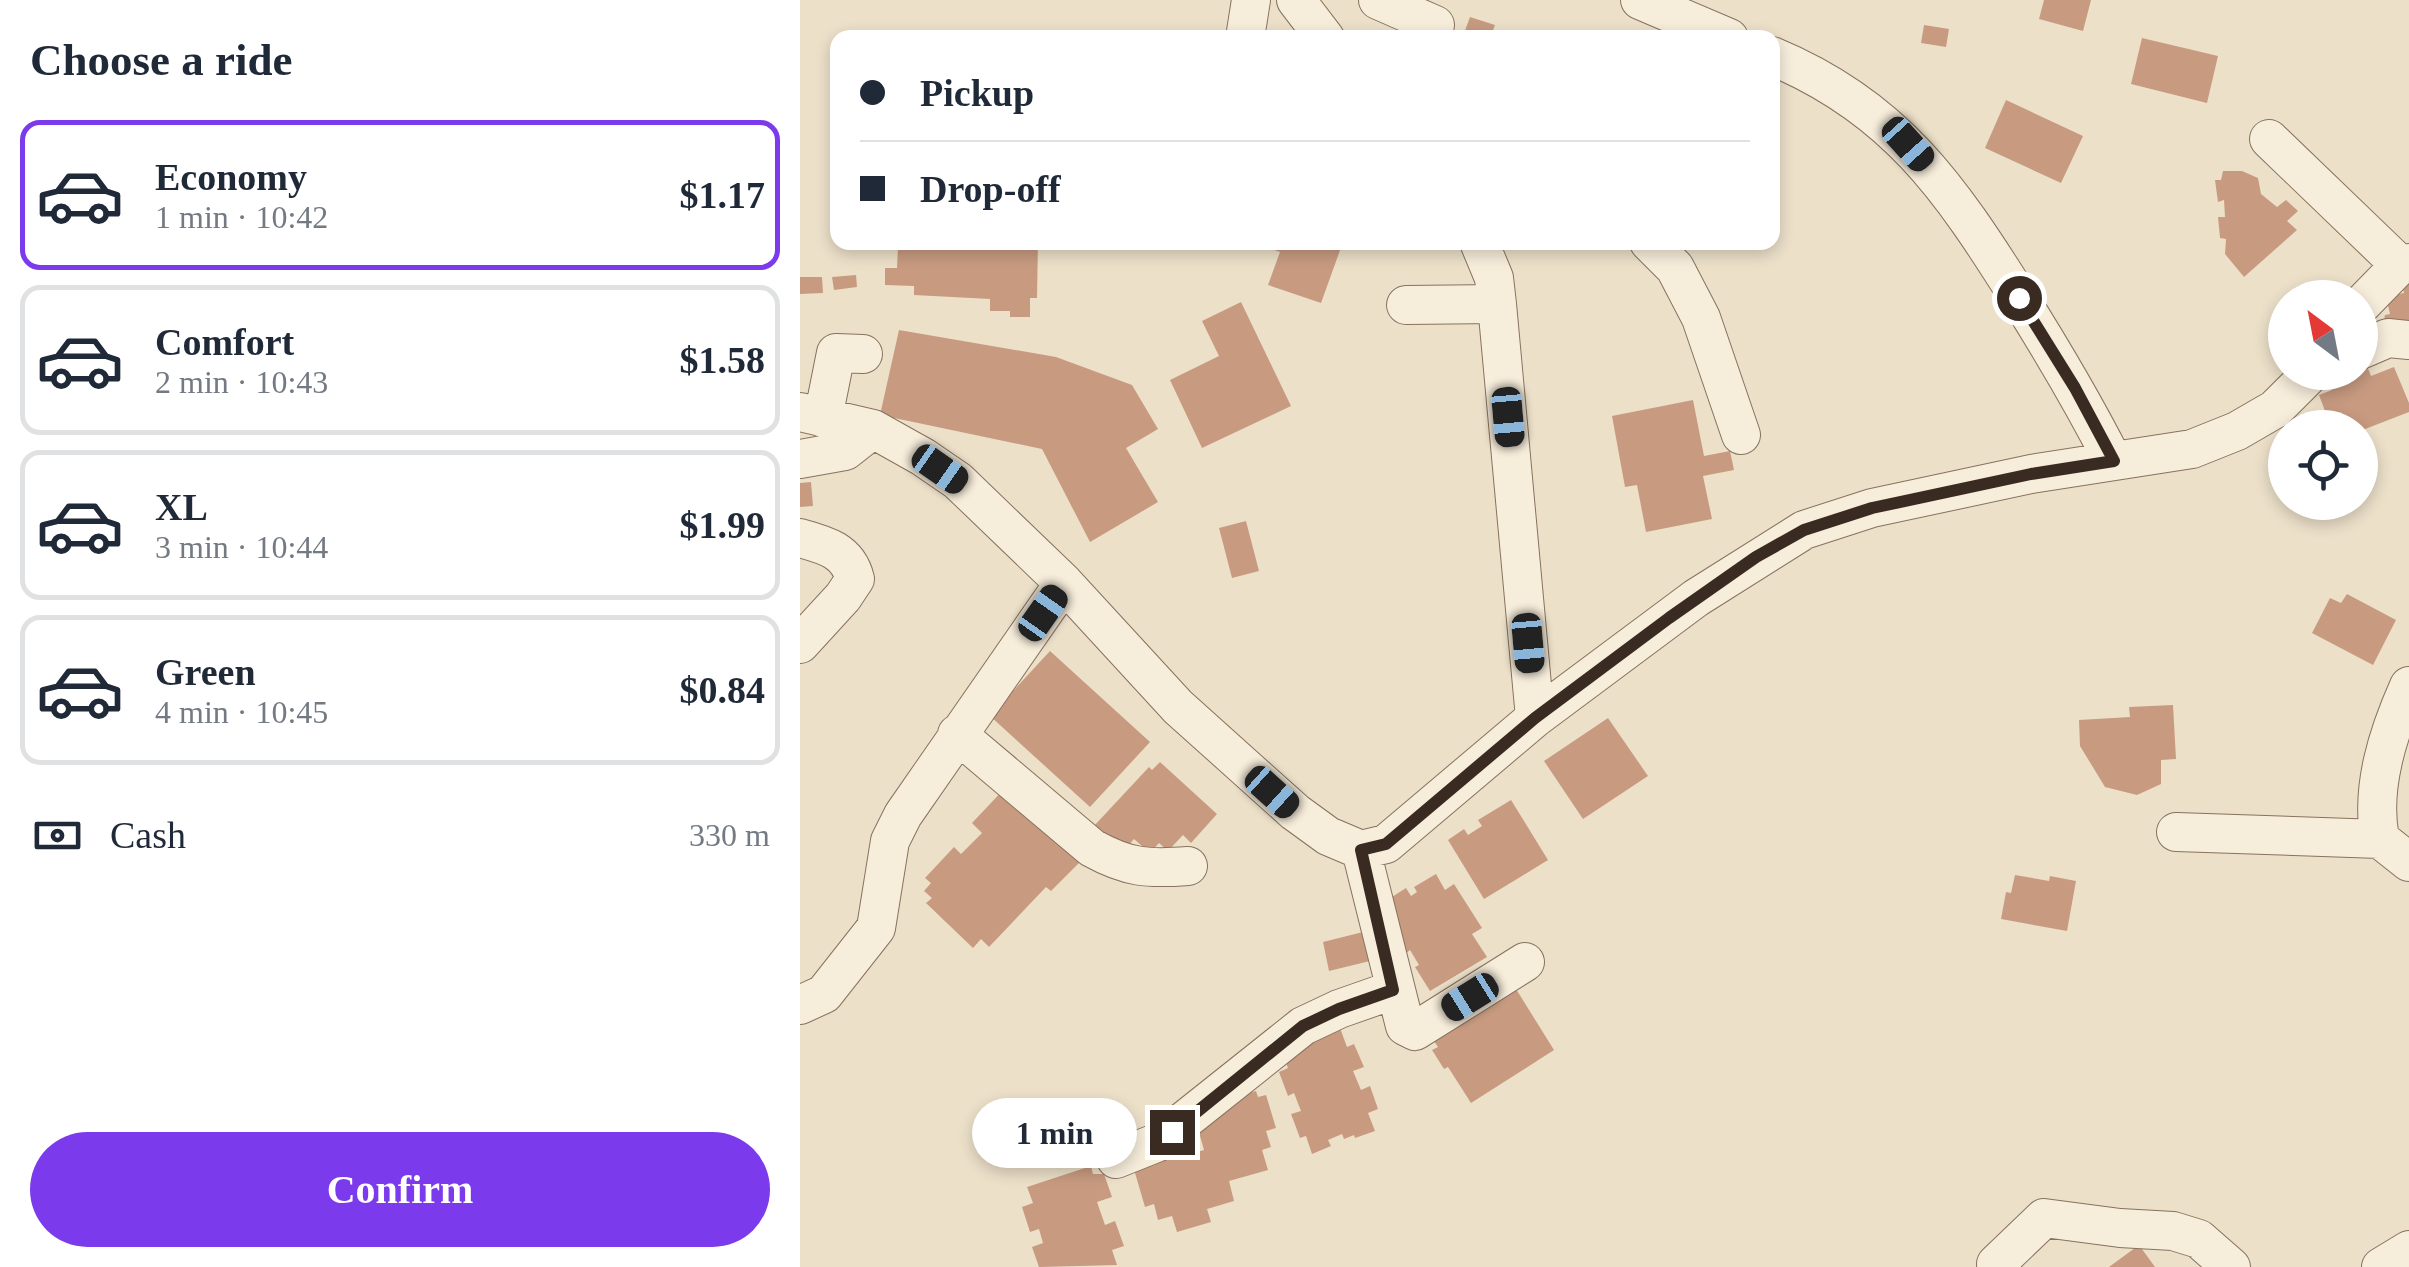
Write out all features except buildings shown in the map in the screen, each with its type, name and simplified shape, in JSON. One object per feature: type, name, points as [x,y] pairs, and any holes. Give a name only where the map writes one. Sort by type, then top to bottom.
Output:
[{"type":"street","points":[[1245,30],[1251,0]]},
{"type":"street","points":[[1296,0],[1319,30]]},
{"type":"street","points":[[1378,0],[1435,24]]},
{"type":"street","points":[[1640,0],[1710,30]]},
{"type":"street","points":[[1780,60],[1843,90],[1908,144],[1945,184],[2075,388],[2114,461]]},
{"type":"street","points":[[2268,139],[2404,264],[2378,289]]},
{"type":"street","points":[[1482,250],[1494,278],[1498,304],[1535,718]]},
{"type":"street","points":[[1656,250],[1675,268],[1701,318],[1741,435]]},
{"type":"street","points":[[1406,305],[1498,304]]},
{"type":"street","points":[[2378,342],[2388,338],[2409,340]]},
{"type":"street","points":[[863,354],[836,353],[812,415],[873,429],[923,456],[958,481],[1064,582],[1204,732],[1295,812],[1328,836],[1361,850],[1386,844],[1535,718],[1696,598],[1804,530],[1872,508],[2031,474],[2192,448],[2238,431],[2274,410],[2294,390]]},
{"type":"street","points":[[800,459],[845,451],[873,429]]},
{"type":"street","points":[[800,538],[840,552],[851,564],[855,579],[843,598],[800,644]]},
{"type":"street","points":[[800,1005],[824,994],[876,928],[890,841],[957,734],[1064,582]]},
{"type":"street","points":[[2394,851],[2374,812],[2377,784],[2409,686]]},
{"type":"street","points":[[957,734],[1092,848],[1115,861],[1145,869],[1188,866]]},
{"type":"street","points":[[2176,832],[2394,851]]},
{"type":"street","points":[[1361,850],[1405,1026],[1414,1032],[1524,962]]},
{"type":"street","points":[[1116,1159],[1167,1136],[1303,1026],[1393,990]]},
{"type":"street","points":[[1996,1264],[2044,1218],[2173,1232],[2198,1240],[2231,1267]]},
{"type":"street","points":[[2382,1267],[2409,1250]]},
{"type":"route","points":[[1172,1132],[1303,1026],[1393,990],[1361,850],[1386,844],[1535,718],[1696,598],[1804,530],[1872,508],[2031,474],[2114,461],[2075,388],[2019,298]]}]
